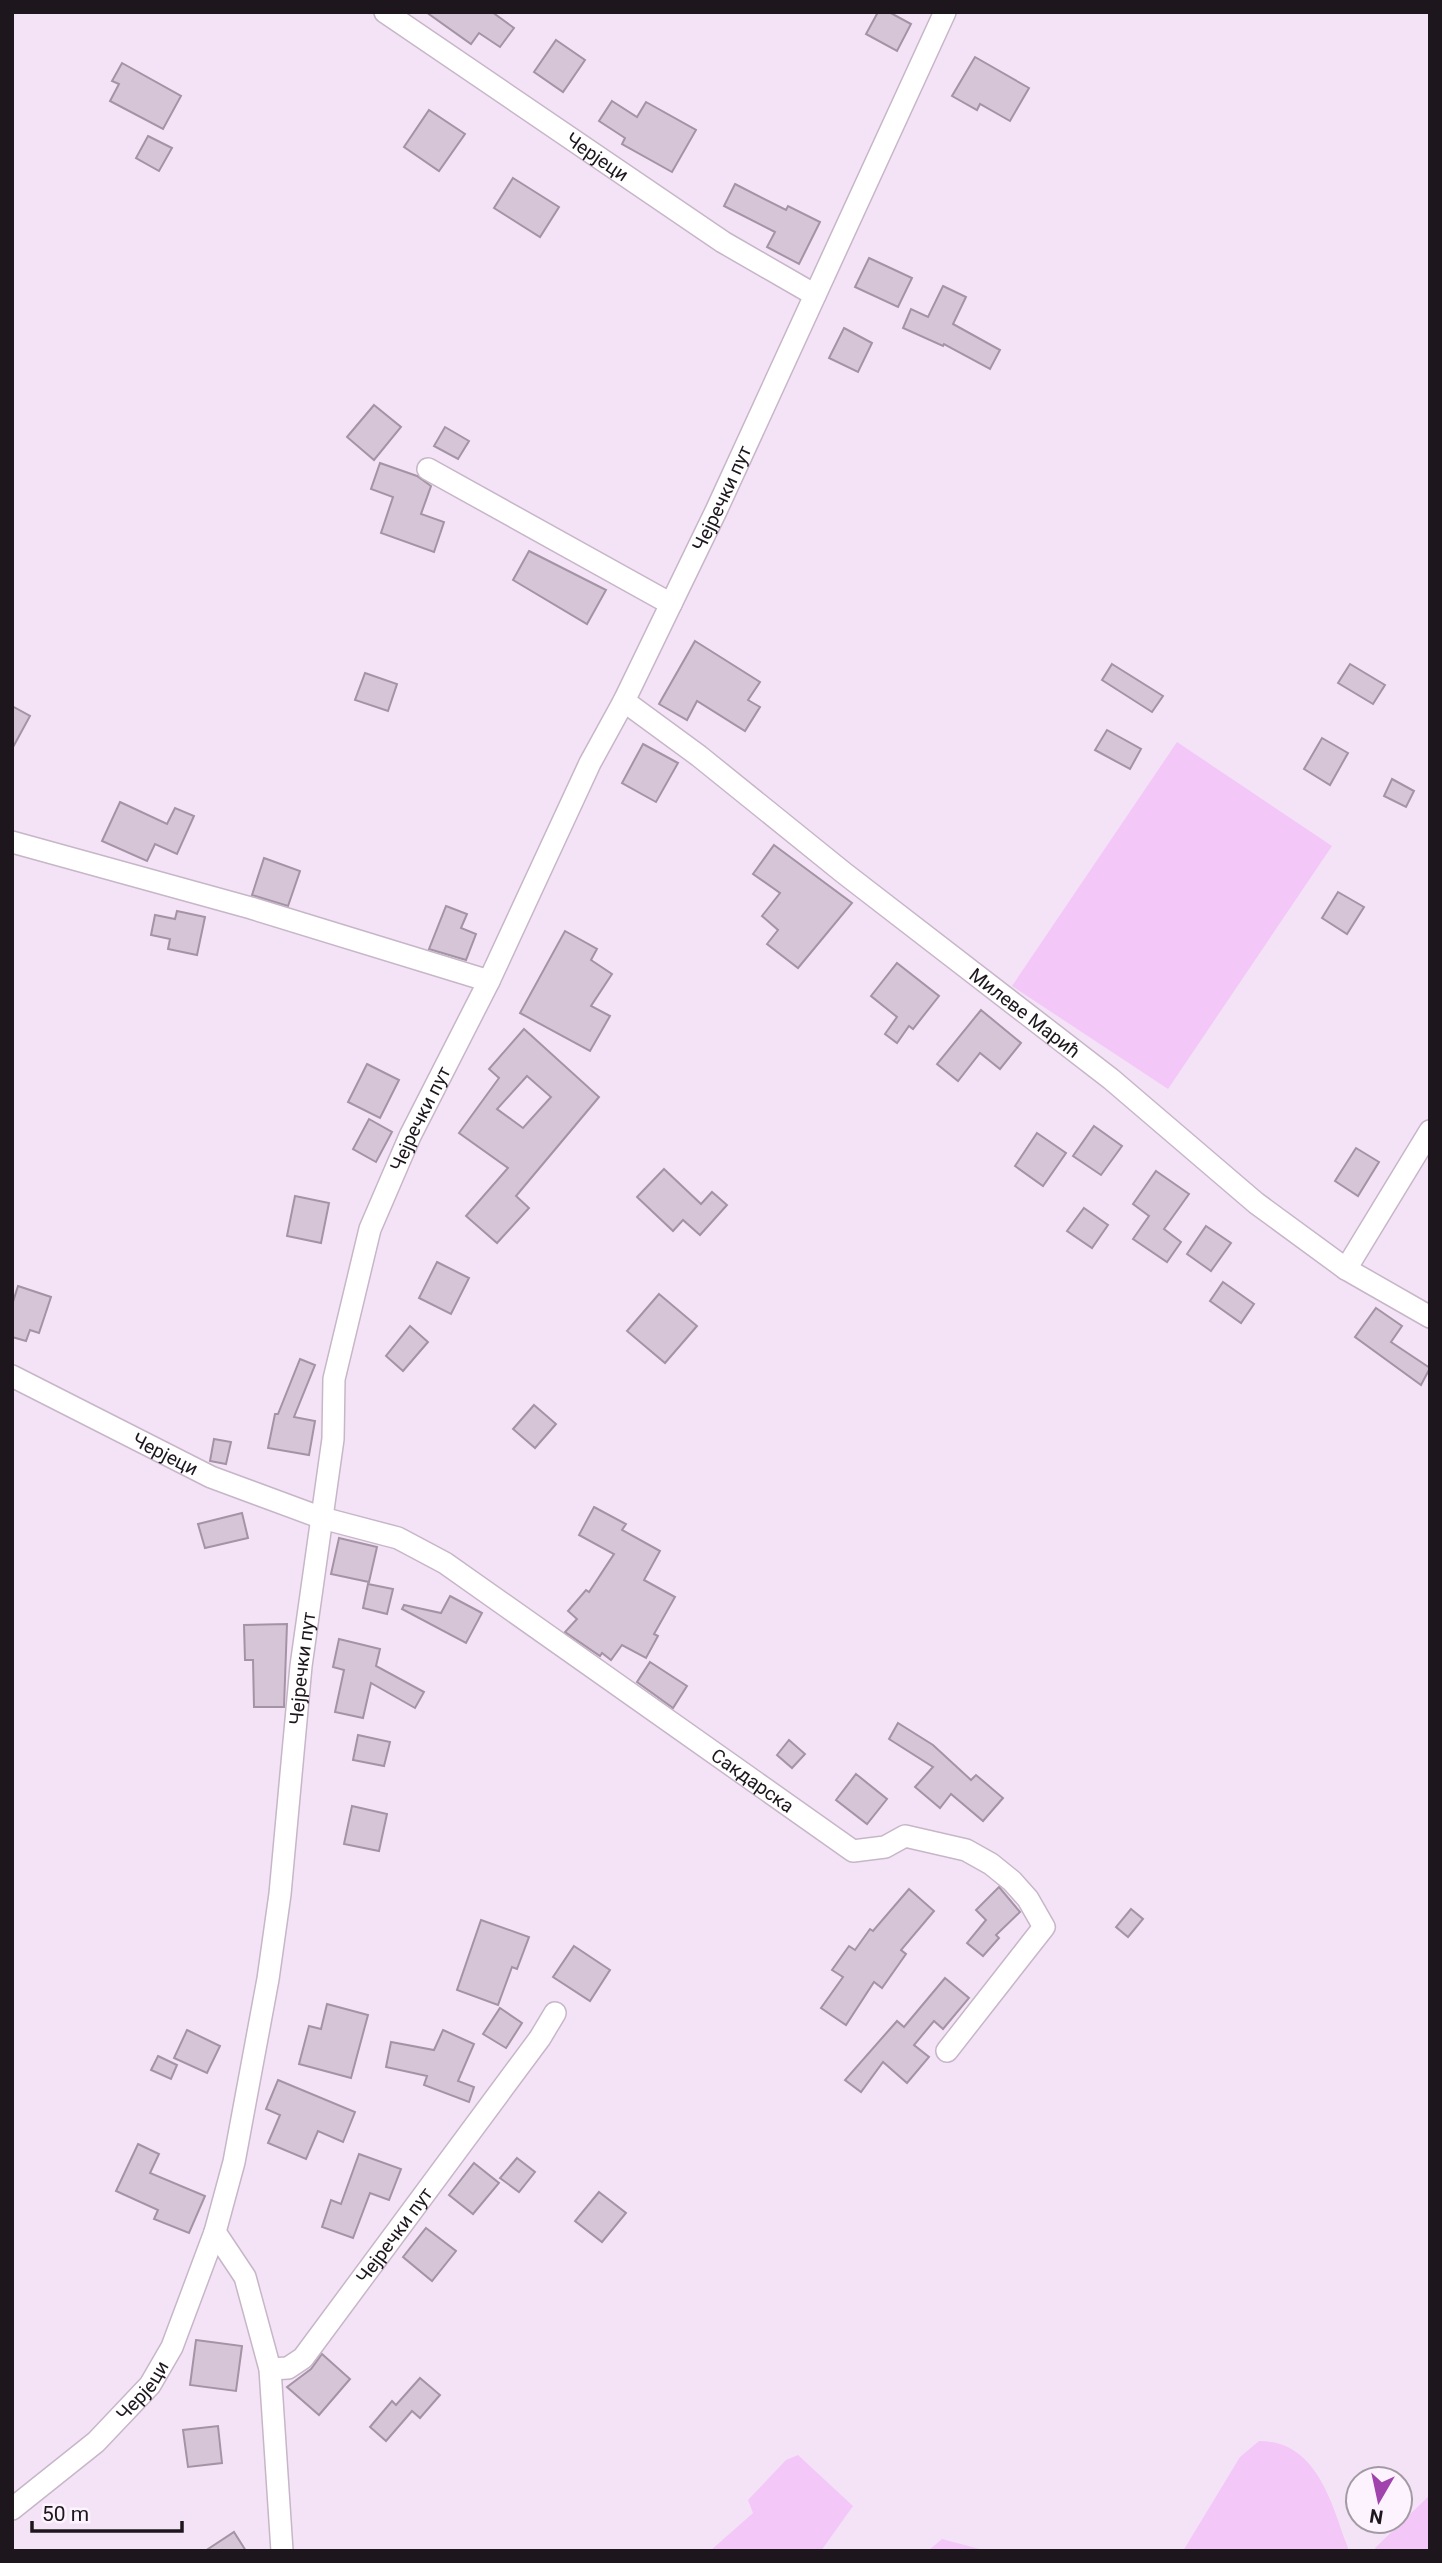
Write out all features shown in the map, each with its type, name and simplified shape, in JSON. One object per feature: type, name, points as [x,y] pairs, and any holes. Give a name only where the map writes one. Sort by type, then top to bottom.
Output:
[{"type":"street","name":"Черјеци","points":[[385,12],[723,242],[815,295]]},
{"type":"street","name":"Чејречки пут","points":[[215,2232],[234,2162],[268,1979],[280,1894],[301,1666],[333,1439],[334,1379],[370,1228],[410,1136],[488,981],[590,763],[624,701],[671,604],[945,12]]},
{"type":"street","points":[[428,468],[671,604]]},
{"type":"street","name":"Милеве Мaрић","points":[[624,701],[699,755],[844,873],[1111,1079],[1256,1203],[1346,1269],[1430,1317]]},
{"type":"street","points":[[12,842],[251,908],[488,981]]},
{"type":"street","points":[[1346,1269],[1430,1131]]},
{"type":"street","name":"Черјеци","points":[[12,1376],[211,1477],[322,1518]]},
{"type":"street","name":"Сакдарска","points":[[322,1518],[398,1538],[445,1563],[853,1851],[885,1847],[905,1836],[917,1837],[966,1850],[991,1864],[1012,1881],[1028,1899],[1044,1927],[947,2051]]},
{"type":"street","name":"Чејречки пут","points":[[270,2369],[288,2368],[303,2358],[540,2038],[555,2013]]},
{"type":"street","name":"Черјеци","points":[[12,2509],[96,2442],[150,2385],[172,2347],[215,2232]]},
{"type":"street","points":[[215,2232],[245,2277],[270,2369],[282,2551]]},
{"type":"shaded area","points":[[1177,742],[1332,846],[1168,1089],[1012,986]]},
{"type":"shaded area","points":[[1259,2441],[1279,2444],[1296,2452],[1309,2464],[1329,2496],[1349,2551],[1183,2551],[1240,2457]]},
{"type":"shaded area","points":[[798,2455],[853,2506],[821,2551],[710,2551],[753,2513],[748,2500],[786,2460]]},
{"type":"shaded area","points":[[1430,2495],[1430,2551],[1376,2551],[1375,2548],[1388,2535],[1414,2535],[1414,2510]]},
{"type":"shaded area","points":[[942,2539],[987,2551],[928,2551]]},
{"type":"building","points":[[426,12],[492,12],[514,28],[500,47],[479,33],[471,44]]},
{"type":"building","points":[[878,12],[889,12],[911,24],[897,51],[866,34]]},
{"type":"building","points":[[556,40],[585,60],[563,92],[534,72]]},
{"type":"building","points":[[975,57],[1029,88],[1010,121],[980,104],[977,110],[952,96]]},
{"type":"building","points":[[122,63],[181,96],[163,129],[110,101],[119,84],[112,81]]},
{"type":"building","points":[[612,101],[637,117],[646,102],[696,130],[672,172],[622,144],[625,138],[599,121]]},
{"type":"building","points":[[429,110],[465,134],[439,171],[404,147]]},
{"type":"building","points":[[148,136],[172,148],[159,171],[136,158]]},
{"type":"building","points":[[513,178],[559,207],[540,237],[494,208]]},
{"type":"building","points":[[735,184],[786,210],[788,206],[820,222],[799,264],[767,247],[775,232],[724,206]]},
{"type":"building","points":[[869,258],[912,278],[898,307],[855,287]]},
{"type":"building","points":[[943,286],[966,297],[953,324],[1000,350],[990,369],[944,344],[943,346],[903,328],[911,309],[928,317]]},
{"type":"building","points":[[844,328],[872,343],[858,372],[829,358]]},
{"type":"building","points":[[374,405],[401,427],[374,460],[347,437]]},
{"type":"building","points":[[445,427],[469,441],[458,459],[434,446]]},
{"type":"building","points":[[380,463],[417,476],[431,486],[421,514],[444,522],[434,552],[381,533],[393,497],[371,489]]},
{"type":"building","points":[[529,551],[606,590],[587,624],[513,580]]},
{"type":"building","points":[[695,641],[760,682],[748,700],[760,707],[745,731],[697,701],[687,720],[659,704]]},
{"type":"building","points":[[1112,664],[1163,696],[1152,712],[1102,680]]},
{"type":"building","points":[[1350,664],[1385,685],[1373,704],[1338,683]]},
{"type":"building","points":[[365,673],[397,684],[388,711],[355,700]]},
{"type":"building","points":[[12,706],[30,716],[12,749]]},
{"type":"building","points":[[1107,730],[1141,749],[1130,769],[1095,750]]},
{"type":"building","points":[[1322,738],[1348,753],[1330,785],[1304,769]]},
{"type":"building","points":[[643,744],[678,763],[656,802],[622,783]]},
{"type":"building","points":[[1392,779],[1414,791],[1406,807],[1384,796]]},
{"type":"building","points":[[120,802],[167,824],[175,808],[194,816],[177,854],[155,844],[147,861],[102,841]]},
{"type":"building","points":[[774,845],[852,903],[798,968],[767,944],[778,930],[762,916],[780,893],[753,874]]},
{"type":"building","points":[[264,858],[300,871],[288,906],[252,895]]},
{"type":"building","points":[[1338,892],[1364,907],[1347,934],[1322,918]]},
{"type":"building","points":[[446,906],[467,914],[461,928],[476,934],[466,960],[429,949]]},
{"type":"building","points":[[177,911],[205,917],[197,955],[168,949],[170,939],[151,935],[155,915],[175,919]]},
{"type":"building","points":[[565,931],[597,949],[591,960],[612,974],[591,1006],[610,1016],[590,1051],[520,1013]]},
{"type":"building","points":[[897,963],[939,996],[913,1029],[909,1026],[897,1043],[885,1034],[897,1017],[871,996]]},
{"type":"building","points":[[981,1010],[1021,1043],[1000,1069],[980,1053],[958,1081],[937,1064]]},
{"type":"building","points":[[524,1029],[599,1097],[516,1196],[529,1208],[497,1243],[466,1216],[508,1168],[459,1133],[499,1078],[489,1069]],"holes":[[[527,1076],[551,1097],[523,1128],[497,1109]]]},
{"type":"building","points":[[367,1064],[399,1080],[380,1118],[348,1102]]},
{"type":"building","points":[[369,1119],[392,1132],[376,1162],[353,1149]]},
{"type":"building","points":[[1094,1126],[1122,1146],[1101,1175],[1073,1156]]},
{"type":"building","points":[[1037,1133],[1066,1153],[1043,1186],[1015,1166]]},
{"type":"building","points":[[1356,1148],[1379,1162],[1358,1196],[1335,1181]]},
{"type":"building","points":[[664,1169],[701,1204],[712,1192],[727,1205],[700,1235],[683,1220],[673,1231],[637,1197]]},
{"type":"building","points":[[1156,1171],[1189,1194],[1164,1229],[1181,1242],[1167,1262],[1133,1239],[1149,1216],[1133,1204]]},
{"type":"building","points":[[295,1196],[329,1203],[321,1243],[287,1236]]},
{"type":"building","points":[[1084,1208],[1108,1225],[1092,1248],[1067,1231]]},
{"type":"building","points":[[1206,1226],[1231,1243],[1211,1271],[1187,1254]]},
{"type":"building","points":[[437,1262],[469,1278],[451,1314],[419,1298]]},
{"type":"building","points":[[1223,1282],[1254,1304],[1241,1323],[1210,1301]]},
{"type":"building","points":[[18,1286],[51,1297],[39,1333],[30,1330],[26,1341],[12,1337],[12,1305]]},
{"type":"building","points":[[659,1294],[697,1326],[665,1363],[627,1331]]},
{"type":"building","points":[[1376,1308],[1402,1326],[1391,1342],[1430,1368],[1421,1385],[1355,1337]]},
{"type":"building","points":[[410,1326],[428,1342],[403,1371],[386,1356]]},
{"type":"building","points":[[300,1359],[315,1365],[294,1417],[315,1421],[309,1455],[268,1448],[275,1414],[278,1414]]},
{"type":"building","points":[[534,1405],[556,1424],[535,1448],[513,1429]]},
{"type":"building","points":[[214,1439],[231,1442],[226,1464],[210,1461]]},
{"type":"building","points":[[594,1507],[626,1524],[622,1530],[660,1551],[644,1580],[675,1597],[654,1634],[658,1636],[646,1658],[622,1645],[611,1660],[602,1653],[600,1656],[565,1632],[577,1619],[568,1611],[586,1590],[589,1592],[614,1554],[579,1535]]},
{"type":"building","points":[[242,1513],[248,1538],[205,1548],[198,1524]]},
{"type":"building","points":[[339,1538],[377,1547],[369,1582],[331,1574]]},
{"type":"building","points":[[368,1584],[393,1589],[387,1614],[363,1608]]},
{"type":"building","points":[[450,1596],[482,1613],[466,1643],[402,1609],[404,1605],[441,1613]]},
{"type":"building","points":[[287,1624],[284,1707],[254,1707],[253,1660],[245,1660],[244,1625]]},
{"type":"building","points":[[339,1639],[380,1649],[376,1666],[424,1692],[415,1708],[371,1683],[363,1718],[335,1712],[344,1670],[333,1667]]},
{"type":"building","points":[[650,1662],[687,1686],[673,1708],[637,1682]]},
{"type":"building","points":[[898,1723],[933,1745],[971,1780],[976,1775],[1003,1798],[983,1821],[951,1794],[940,1808],[915,1787],[933,1767],[889,1739]]},
{"type":"building","points":[[358,1735],[390,1742],[384,1766],[353,1760]]},
{"type":"building","points":[[789,1740],[805,1754],[792,1768],[777,1755]]},
{"type":"building","points":[[856,1774],[887,1799],[867,1824],[836,1800]]},
{"type":"building","points":[[352,1806],[387,1814],[379,1851],[344,1844]]},
{"type":"building","points":[[999,1887],[1020,1912],[996,1935],[999,1938],[983,1956],[967,1943],[986,1920],[976,1910]]},
{"type":"building","points":[[909,1889],[934,1911],[901,1950],[906,1954],[882,1988],[874,1982],[846,2025],[821,2008],[843,1977],[832,1970],[849,1946],[855,1950],[870,1929],[873,1931]]},
{"type":"building","points":[[1131,1909],[1143,1919],[1128,1937],[1116,1927]]},
{"type":"building","points":[[481,1920],[529,1937],[517,1969],[512,1967],[498,2005],[457,1990]]},
{"type":"building","points":[[574,1946],[610,1970],[590,2001],[553,1977]]},
{"type":"building","points":[[945,1978],[969,1998],[943,2029],[934,2021],[914,2045],[929,2057],[907,2083],[883,2062],[861,2092],[845,2080],[897,2021],[904,2027]]},
{"type":"building","points":[[327,2004],[368,2015],[351,2078],[299,2064],[309,2026],[321,2029]]},
{"type":"building","points":[[500,2008],[522,2023],[506,2048],[483,2034]]},
{"type":"building","points":[[187,2030],[220,2046],[207,2073],[174,2058]]},
{"type":"building","points":[[443,2030],[474,2044],[458,2081],[474,2087],[469,2102],[424,2085],[427,2076],[386,2067],[391,2042],[434,2050]]},
{"type":"building","points":[[158,2056],[177,2065],[171,2079],[151,2070]]},
{"type":"building","points":[[278,2080],[355,2112],[343,2142],[318,2131],[306,2159],[268,2143],[280,2115],[266,2109]]},
{"type":"building","points":[[138,2144],[159,2154],[150,2173],[205,2196],[189,2233],[154,2219],[158,2210],[116,2191]]},
{"type":"building","points":[[359,2154],[401,2169],[389,2200],[370,2193],[353,2238],[322,2227],[331,2200],[341,2204]]},
{"type":"building","points":[[517,2158],[535,2172],[519,2192],[500,2178]]},
{"type":"building","points":[[474,2163],[499,2183],[473,2214],[449,2195]]},
{"type":"building","points":[[599,2192],[626,2213],[602,2242],[575,2221]]},
{"type":"building","points":[[426,2228],[456,2251],[432,2281],[403,2257]]},
{"type":"building","points":[[196,2340],[242,2346],[236,2391],[190,2385]]},
{"type":"building","points":[[322,2354],[350,2379],[319,2415],[287,2387],[311,2369]]},
{"type":"building","points":[[420,2378],[440,2395],[420,2418],[412,2411],[386,2441],[370,2427],[392,2401],[396,2405]]},
{"type":"building","points":[[218,2426],[222,2463],[188,2467],[183,2430]]},
{"type":"building","points":[[234,2532],[246,2551],[205,2551]]}]
